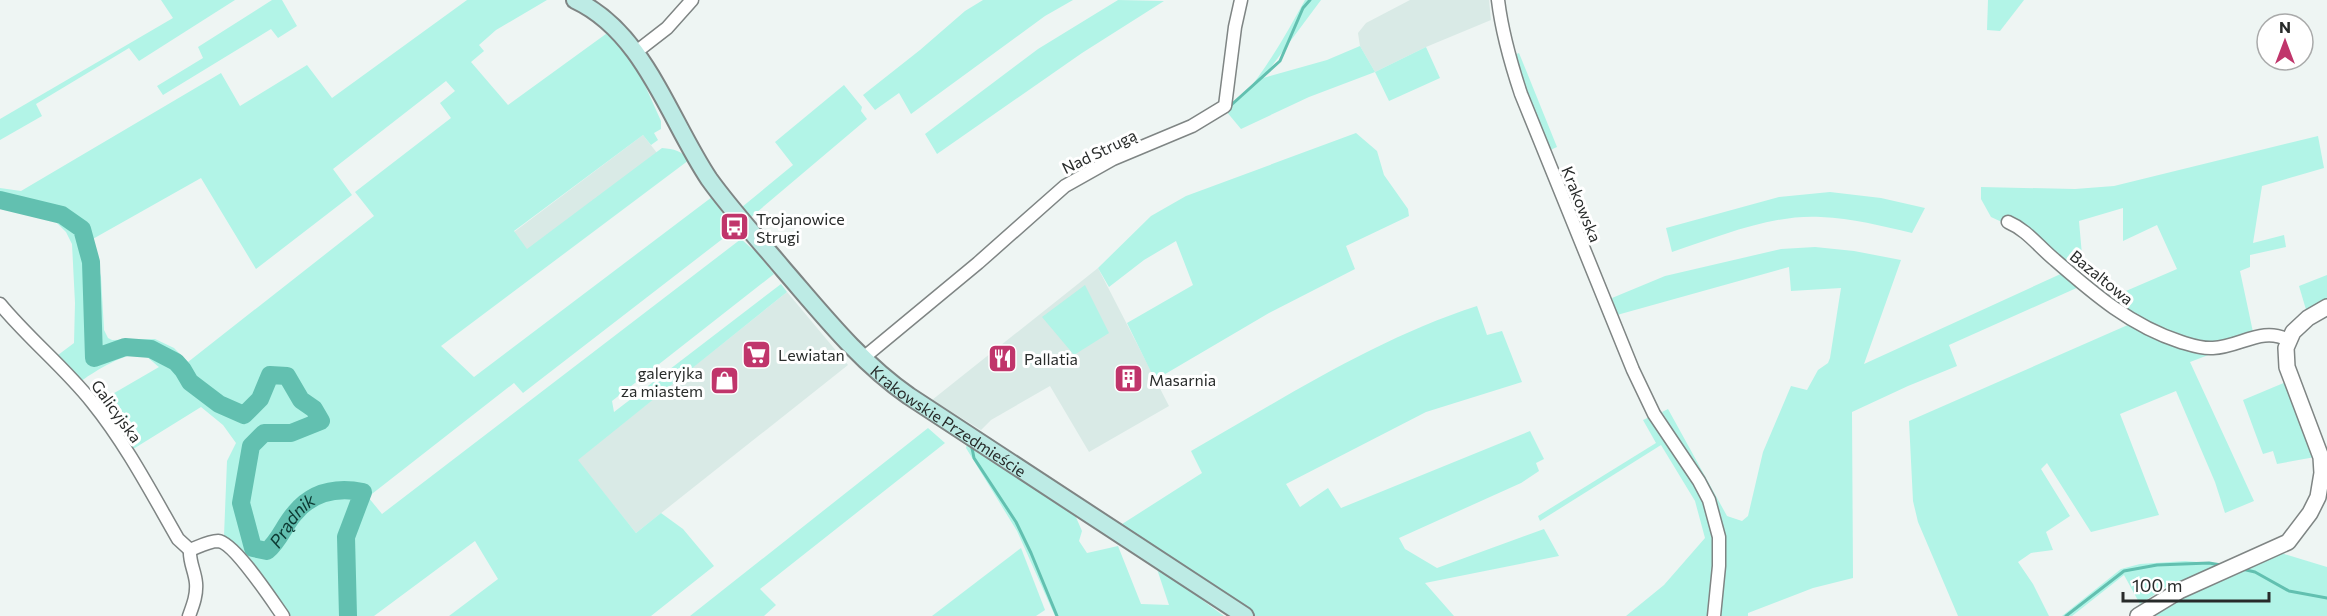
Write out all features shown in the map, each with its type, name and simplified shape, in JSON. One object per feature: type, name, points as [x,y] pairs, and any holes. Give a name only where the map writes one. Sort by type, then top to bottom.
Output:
[{"type":"main road","name":"Krakowskie Przedmieście","points":[[575,0],[612,23],[636,52],[711,181],[800,289],[862,359],[909,396],[1245,616]]},
{"type":"street","points":[[636,52],[667,28],[692,0]]},
{"type":"street","name":"Nad Strugą","points":[[862,359],[978,263],[1065,186],[1113,159],[1192,126],[1225,106],[1235,27],[1241,0]]},
{"type":"street","name":"Krakowska","points":[[1498,0],[1510,63],[1521,94],[1633,370],[1654,414],[1699,481],[1714,515],[1719,537],[1719,566],[1714,616]]},
{"type":"street","name":"Bazaltowa","points":[[2008,222],[2024,230],[2098,298],[2131,320],[2158,333],[2196,346],[2213,348],[2265,334],[2281,336],[2288,340]]},
{"type":"street","name":"Galicyjska","points":[[0,304],[15,323],[74,380],[105,418],[178,539],[190,550]]},
{"type":"street","points":[[2138,616],[2165,598],[2267,554],[2288,542],[2310,513],[2318,497],[2322,473],[2321,457],[2286,367],[2288,340],[2308,318],[2327,307]]},
{"type":"street","points":[[189,616],[196,598],[196,582],[189,558],[190,550],[216,541],[223,543],[248,566],[283,616]]},
{"type":"shaded area","points":[[1410,0],[1489,0],[1491,20],[1426,47],[1375,72],[1360,46],[1358,33],[1366,23]]},
{"type":"shaded area","points":[[643,135],[657,153],[527,250],[514,232]]},
{"type":"shaded area","points":[[1098,268],[1169,406],[1089,452],[1050,386],[991,420],[981,430],[932,400]]},
{"type":"shaded area","points":[[787,292],[848,365],[636,533],[577,460]]},
{"type":"green space","points":[[161,0],[235,0],[139,61],[129,48],[36,104],[42,116],[0,140],[0,119],[173,18]]},
{"type":"green space","points":[[272,0],[282,0],[297,26],[278,38],[271,29],[163,95],[157,86],[203,58],[198,47]]},
{"type":"green space","points":[[467,0],[547,0],[496,30],[479,45],[484,51],[471,62],[508,105],[610,31],[639,72],[661,121],[661,129],[654,133],[658,140],[651,145],[643,135],[514,231],[527,249],[662,148],[684,154],[689,160],[441,346],[474,377],[712,197],[734,230],[523,393],[514,383],[368,497],[382,514],[741,239],[758,254],[774,274],[612,401],[614,412],[781,284],[787,292],[578,460],[636,533],[661,513],[683,529],[714,566],[651,616],[449,616],[498,579],[475,541],[374,616],[288,616],[250,563],[224,536],[227,461],[236,443],[223,425],[201,407],[130,451],[97,403],[159,367],[143,355],[136,354],[110,363],[80,382],[54,358],[74,343],[75,303],[72,244],[66,232],[53,219],[0,205],[0,188],[21,191],[221,73],[240,106],[307,65],[332,98]],"holes":[[[446,81],[455,91],[440,103],[451,118],[355,192],[374,216],[188,362],[174,348],[155,339],[112,340],[108,338],[104,330],[101,277],[91,240],[201,178],[256,269],[352,195],[333,169]]]},
{"type":"green space","points":[[983,0],[1073,0],[1045,16],[911,114],[899,93],[875,110],[863,95],[965,11]]},
{"type":"green space","points":[[1118,0],[1164,1],[1082,53],[937,154],[925,134],[1038,49]]},
{"type":"green space","points":[[1305,0],[1321,0],[1263,78],[1327,60],[1360,46],[1375,72],[1309,97],[1241,129],[1226,111],[1227,108],[1243,96],[1260,74]]},
{"type":"green space","points":[[1988,0],[2024,0],[2000,31],[1987,30]]},
{"type":"green space","points":[[1426,47],[1440,78],[1389,101],[1375,72]]},
{"type":"green space","points":[[1519,53],[1557,147],[1548,151],[1514,55]]},
{"type":"green space","points":[[844,85],[862,107],[861,111],[867,119],[750,218],[742,207],[793,165],[775,142]]},
{"type":"green space","points":[[1356,133],[1377,151],[1384,175],[1408,209],[1409,216],[1346,246],[1355,269],[1269,313],[1155,380],[1127,323],[1193,285],[1176,241],[1144,260],[1109,287],[1098,268],[1151,216],[1186,196]]},
{"type":"green space","points":[[2318,136],[2324,168],[2262,186],[2253,243],[2284,235],[2286,247],[2250,255],[2250,267],[2240,271],[2253,332],[2217,345],[2187,341],[2105,300],[2177,269],[2157,225],[2123,241],[2123,208],[2079,221],[2082,255],[2063,263],[2004,223],[1991,217],[1981,199],[1981,187],[2075,189],[2114,186]]},
{"type":"green space","points":[[1830,192],[1881,198],[1925,208],[1912,233],[1844,219],[1802,217],[1745,228],[1672,252],[1666,228],[1779,197]]},
{"type":"green space","points":[[1815,247],[1854,251],[1901,260],[1864,364],[2065,272],[2081,286],[1949,345],[1957,366],[1852,412],[1853,578],[1813,588],[1748,613],[1748,616],[1720,616],[1723,526],[1712,495],[1662,412],[1668,409],[1727,516],[1742,521],[1748,516],[1763,452],[1791,386],[1807,390],[1818,370],[1828,363],[1841,288],[1791,291],[1789,267],[1617,315],[1612,298],[1665,276],[1781,249]]},
{"type":"green space","points":[[2327,275],[2327,302],[2307,313],[2299,286]]},
{"type":"green space","points":[[1085,285],[1109,333],[1074,355],[1042,317]]},
{"type":"green space","points":[[1477,306],[1487,335],[1502,331],[1522,382],[1426,412],[1286,484],[1300,507],[1328,488],[1341,508],[1530,431],[1544,459],[1536,463],[1539,471],[1521,483],[1399,538],[1405,549],[1437,568],[1544,529],[1559,556],[1425,583],[1454,616],[1253,616],[1119,526],[1202,473],[1191,451],[1366,352],[1402,335]]},
{"type":"green space","points":[[2130,324],[2211,354],[2190,362],[2254,501],[2225,513],[2215,482],[2176,391],[2120,414],[2159,515],[2091,532],[2047,463],[2041,469],[2070,516],[2046,532],[2053,550],[2031,553],[2018,562],[2033,584],[2049,616],[1958,616],[1918,522],[1913,501],[1909,421]]},
{"type":"green space","points":[[2286,382],[2315,457],[2277,464],[2273,451],[2263,454],[2243,400]]},
{"type":"green space","points":[[1652,416],[1694,481],[1711,524],[1714,557],[1708,616],[1626,616],[1664,585],[1705,538],[1695,501],[1661,445],[1540,521],[1538,516],[1656,443],[1643,420]]},
{"type":"green space","points":[[928,428],[945,443],[760,589],[776,605],[764,616],[690,616]]},
{"type":"green space","points":[[967,444],[1075,515],[1082,531],[1079,541],[1087,553],[1118,546],[1141,604],[1169,605],[1156,566],[1224,616],[1055,616],[1017,531],[966,448]]},
{"type":"green space","points":[[1021,548],[1045,610],[1036,616],[932,616]]},
{"type":"green space","points":[[2281,553],[2327,567],[2327,616],[2151,616],[2169,602]]},
{"type":"green space","points":[[2185,561],[2224,564],[2166,587],[2140,604],[2124,575],[2072,616],[2062,616],[2121,569],[2140,564]]},
{"type":"waterway","points":[[1229,107],[1280,61],[1303,8],[1310,0]]},
{"type":"waterway","name":"Prądnik","points":[[0,200],[62,215],[82,229],[91,262],[94,358],[125,347],[151,349],[176,362],[190,382],[219,404],[244,415],[260,399],[270,375],[287,376],[301,400],[314,409],[321,421],[291,433],[264,433],[251,446],[241,503],[253,548],[267,551],[295,513],[318,495],[344,490],[363,492],[346,537],[348,616]]},
{"type":"waterway","points":[[972,448],[974,458],[1016,522],[1057,616]]},
{"type":"waterway","points":[[2066,616],[2124,571],[2157,565],[2209,563],[2221,565]]},
{"type":"waterway","points":[[2242,569],[2255,572],[2289,591],[2327,598]]},
{"type":"place","name":"Trojanowice Strugi","points":[[735,227]]},
{"type":"place","name":"Lewiatan","points":[[757,354]]},
{"type":"place","name":"Pallatia","points":[[1003,358]]},
{"type":"place","name":"Masarnia","points":[[1128,379]]},
{"type":"place","name":"galeryjka za miastem","points":[[724,381]]}]
